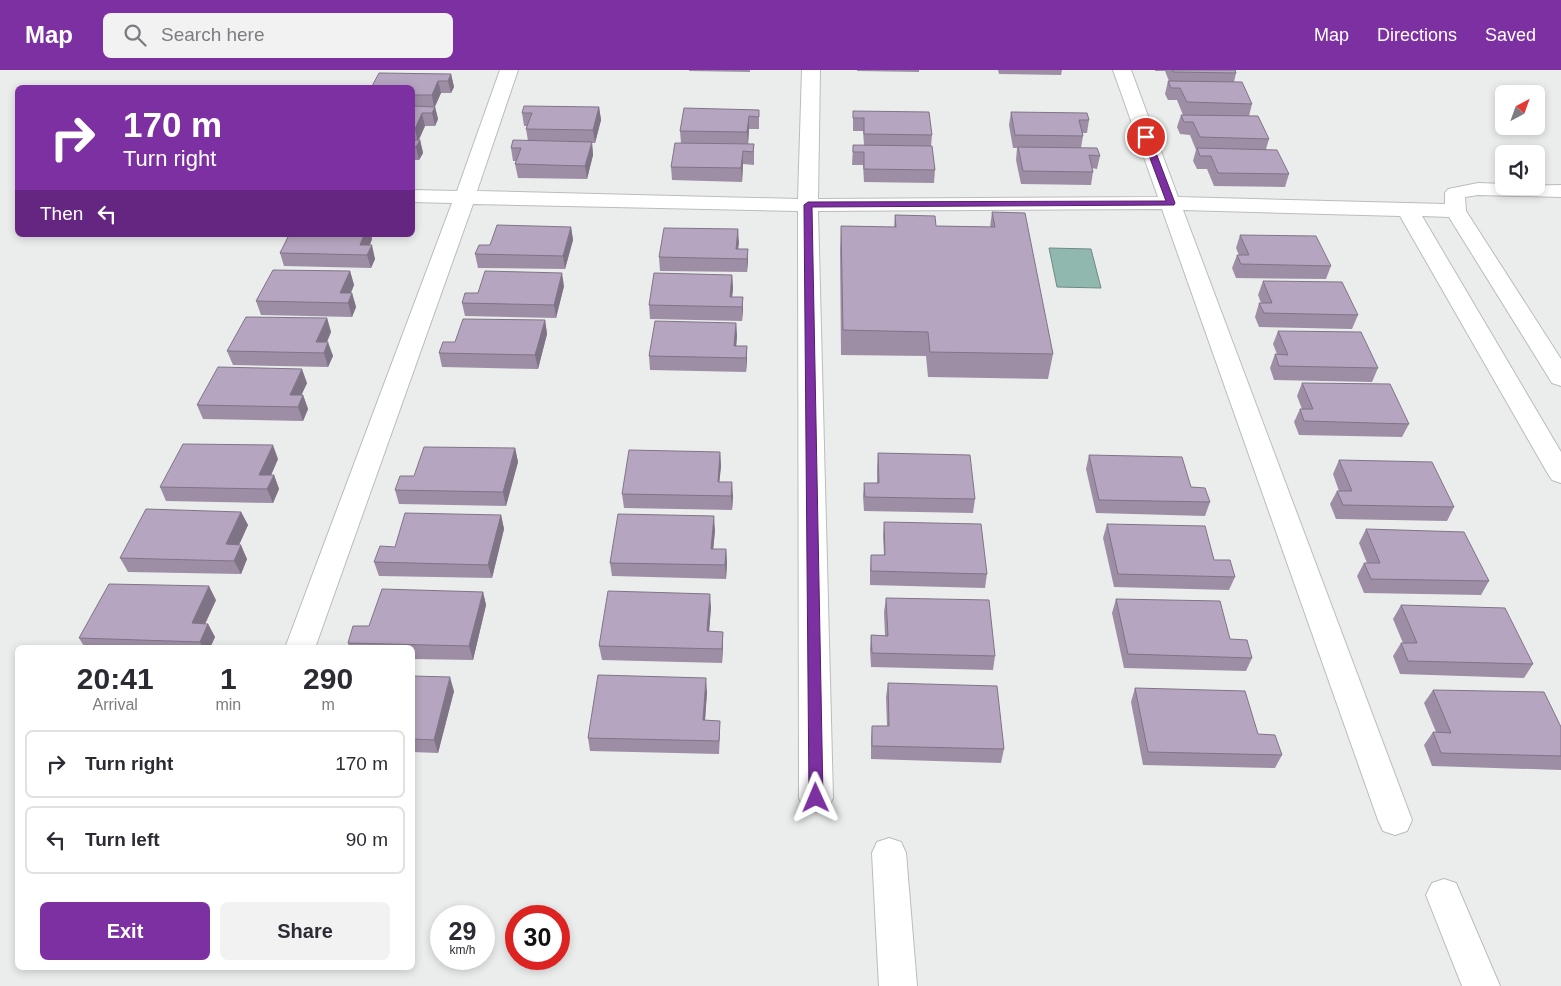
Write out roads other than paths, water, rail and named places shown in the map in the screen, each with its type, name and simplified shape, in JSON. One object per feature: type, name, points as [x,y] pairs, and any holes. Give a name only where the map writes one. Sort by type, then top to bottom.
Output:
[{"type":"street","points":[[301,645],[465,197],[509,70]]},
{"type":"street","points":[[811,70],[808,205],[816,798]]},
{"type":"street","points":[[1122,70],[1395,820]]},
{"type":"street","points":[[1561,191],[1478,189],[1455,193],[1456,211],[1561,378]]},
{"type":"street","points":[[415,196],[808,205],[1171,203],[1456,211]]},
{"type":"street","points":[[1407,209],[1561,474]]},
{"type":"street","points":[[890,853],[898,986]]},
{"type":"street","points":[[1444,895],[1481,986]]}]
